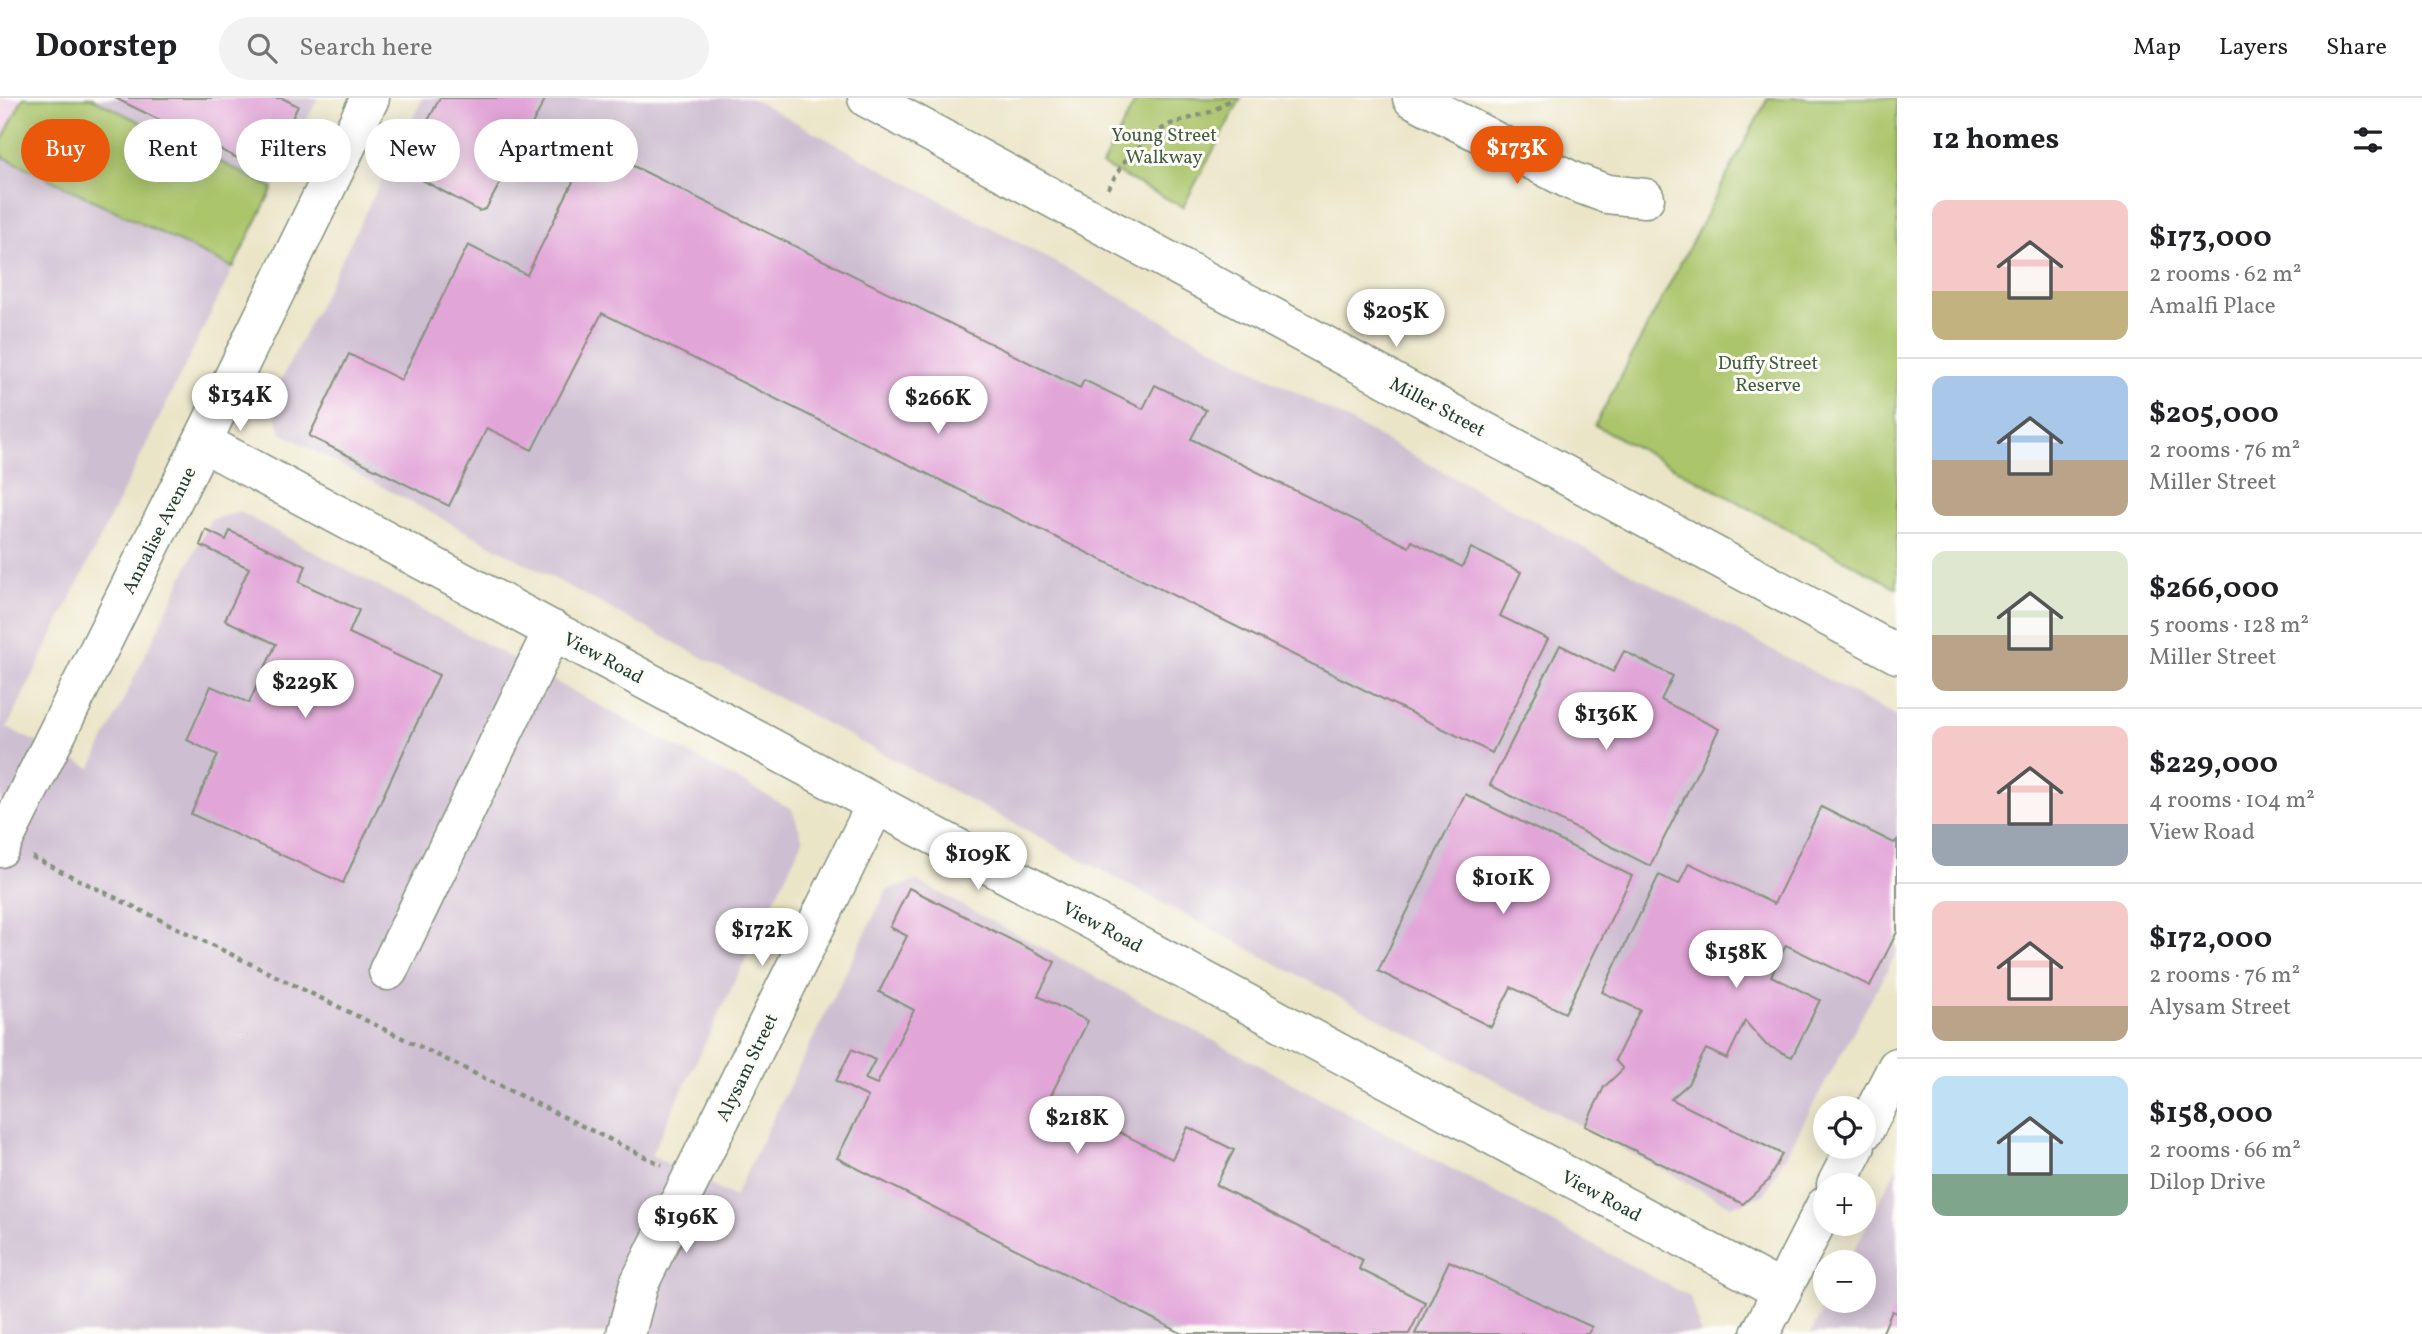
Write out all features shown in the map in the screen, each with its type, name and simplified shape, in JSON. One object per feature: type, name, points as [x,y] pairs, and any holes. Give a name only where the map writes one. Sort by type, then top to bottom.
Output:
[{"type":"street","name":"Annalise Avenue","points":[[1,845],[370,98]]},
{"type":"street","name":"Miller Street","points":[[867,98],[1897,654]]},
{"type":"street","points":[[1412,98],[1572,181],[1607,194],[1645,198]]},
{"type":"street","name":"View Road","points":[[202,442],[1782,1291]]},
{"type":"street","points":[[388,971],[553,631]]},
{"type":"street","name":"Alysam Street","points":[[626,1334],[639,1284],[876,804]]},
{"type":"street","points":[[1876,1108],[1897,1067]]},
{"type":"street","points":[[1760,1334],[1813,1230]]},
{"type":"path","points":[[1091,218],[1124,162],[1149,138],[1168,125],[1213,111],[1233,98]]},
{"type":"path","points":[[1,845],[691,1179]]},
{"type":"shaded area","points":[[0,98],[23,98],[0,144]]},
{"type":"shaded area","points":[[92,98],[318,98],[308,119],[236,119],[236,170],[222,163],[222,119],[134,119]]},
{"type":"shaded area","points":[[423,98],[751,98],[1897,717],[1897,952],[1818,1096],[1813,1096],[1813,1105],[1764,1195],[1731,1206],[281,433],[271,400],[381,182],[460,182],[460,119],[412,119]]},
{"type":"shaded area","points":[[0,155],[21,165],[21,182],[56,182],[233,268],[7,728],[91,768],[210,520],[240,512],[792,809],[803,840],[651,1155],[734,1197],[887,890],[917,881],[1690,1297],[1701,1334],[0,1334]]},
{"type":"shaded area","points":[[261,182],[276,182],[273,188]]},
{"type":"shaded area","points":[[1897,1167],[1897,1334],[1811,1334],[1822,1313],[1876,1313],[1876,1250],[1854,1250],[1861,1236],[1876,1236],[1876,1208]]},
{"type":"green space","points":[[23,98],[92,98],[134,119],[124,119],[124,182],[222,182],[222,163],[236,170],[236,182],[261,182],[273,188],[233,268],[56,182],[110,182],[110,119],[21,119],[21,165],[0,155],[0,144]]},
{"type":"green space","name":"Young Street Walkway","points":[[1137,98],[1241,98],[1183,207],[1102,165]]},
{"type":"green space","name":"Duffy Street Reserve","points":[[1768,98],[1897,98],[1897,588],[1595,425]]},
{"type":"building","points":[[115,98],[282,98],[298,106],[292,119],[236,119],[236,157],[222,150],[222,119],[158,119]]},
{"type":"building","points":[[440,98],[546,98],[535,119],[474,119],[474,182],[501,182],[486,209],[479,211],[426,182],[460,182],[460,119],[429,119]]},
{"type":"building","points":[[638,168],[1080,388],[1084,380],[1143,409],[1155,385],[1206,410],[1191,439],[1409,547],[1412,541],[1462,567],[1471,548],[1521,572],[1500,616],[1548,639],[1492,753],[602,313],[532,450],[487,428],[449,506],[309,436],[349,354],[401,380],[468,245],[527,275],[573,182],[638,182]]},
{"type":"building","points":[[206,530],[226,540],[230,531],[306,566],[299,582],[359,610],[349,633],[439,675],[343,883],[191,814],[218,755],[187,740],[211,686],[249,703],[276,644],[225,620],[249,568],[200,545]]},
{"type":"building","points":[[1560,645],[1613,672],[1624,651],[1673,676],[1661,700],[1719,729],[1650,866],[1490,785]]},
{"type":"building","points":[[1465,794],[1632,876],[1565,1013],[1511,987],[1491,1027],[1378,971]]},
{"type":"building","points":[[1821,807],[1894,843],[1897,840],[1897,932],[1870,986],[1786,945],[1771,976],[1820,1000],[1792,1057],[1766,1045],[1745,1021],[1727,1059],[1706,1049],[1688,1084],[1671,1099],[1782,1154],[1768,1181],[1743,1204],[1585,1126],[1604,1087],[1623,1069],[1615,1060],[1640,1010],[1602,992],[1659,875],[1679,884],[1689,863],[1774,904]]},
{"type":"building","points":[[909,888],[1055,962],[1038,996],[1088,1021],[1050,1097],[1172,1159],[1188,1127],[1234,1150],[1216,1185],[1363,1260],[1359,1269],[1425,1302],[1409,1334],[1183,1334],[837,1158],[868,1097],[836,1081],[852,1049],[875,1060],[865,1079],[877,1084],[914,1010],[879,992],[907,936],[890,927]]},
{"type":"building","points":[[1449,1261],[1592,1327],[1588,1334],[1415,1334]]},
{"type":"building","points":[[1892,1311],[1897,1313],[1897,1334],[1882,1334]]}]
